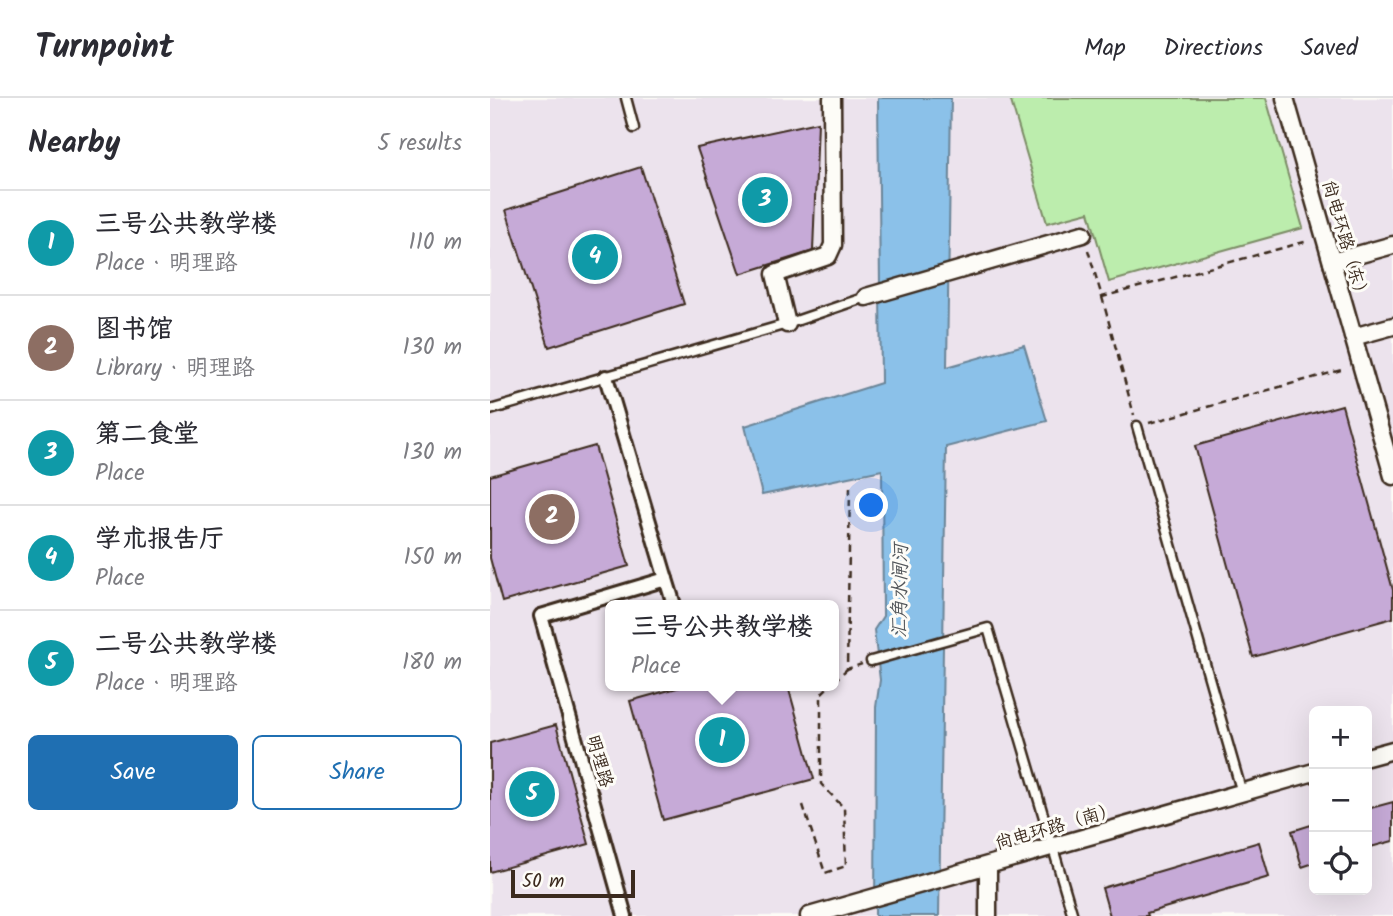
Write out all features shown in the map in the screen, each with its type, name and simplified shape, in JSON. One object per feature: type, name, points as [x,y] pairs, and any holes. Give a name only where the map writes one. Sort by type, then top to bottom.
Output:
[{"type":"street","points":[[788,324],[775,274],[828,256],[833,245],[832,98]]},
{"type":"street","name":"尚电环路（东）","points":[[1285,98],[1393,476]]},
{"type":"street","points":[[866,297],[1083,234]]},
{"type":"street","points":[[1332,262],[1393,245]]},
{"type":"street","points":[[1353,337],[1393,326]]},
{"type":"street","points":[[606,377],[672,600]]},
{"type":"street","name":"明理路","points":[[625,916],[541,616],[666,579]]},
{"type":"street","points":[[1372,756],[1393,750]]},
{"type":"street","name":"尚电环路（南）","points":[[808,916],[830,913],[866,900],[1309,773]]},
{"type":"street","points":[[988,866],[988,916]]},
{"type":"lane","points":[[625,98],[634,128]]},
{"type":"lane","points":[[490,410],[788,324],[866,297]]},
{"type":"lane","points":[[1137,426],[1242,793]]},
{"type":"lane","points":[[871,661],[988,628],[1073,916]]},
{"type":"path","points":[[1083,234],[1137,426],[1361,365]]},
{"type":"path","points":[[1102,297],[1325,237]]},
{"type":"path","points":[[847,669],[850,487]]},
{"type":"path","points":[[839,676],[847,669],[871,661]]},
{"type":"path","points":[[803,805],[825,873],[846,866],[845,808],[821,785],[821,694],[824,691]]},
{"type":"shaded area","points":[[490,98],[1393,98],[1393,916],[490,916]]},
{"type":"green space","points":[[1010,98],[1266,98],[1303,228],[1109,282],[1089,212],[1047,223]]},
{"type":"water","name":"汇角水闸河","points":[[878,98],[951,98],[947,367],[1024,345],[1047,421],[946,447],[939,916],[875,916],[876,707],[880,680],[874,630],[883,616],[882,470],[762,495],[745,426],[881,383]]},
{"type":"building","points":[[818,122],[813,251],[740,274],[697,148]]},
{"type":"building","points":[[641,167],[684,304],[549,347],[506,210]]},
{"type":"building","points":[[1342,405],[1393,590],[1393,618],[1253,657],[1195,446]]},
{"type":"building","points":[[595,446],[629,566],[502,602],[490,558],[490,476]]},
{"type":"building","points":[[666,691],[789,691],[814,779],[663,820],[630,701]]},
{"type":"building","points":[[556,725],[589,844],[490,872],[490,743]]},
{"type":"building","points":[[1393,802],[1393,841],[1372,847],[1372,808]]},
{"type":"building","points":[[1309,826],[1309,865],[1302,867],[1292,831]]},
{"type":"building","points":[[1259,842],[1269,877],[1147,913],[1148,916],[1110,916],[1102,888]]},
{"type":"place","name":"第二食堂","points":[[765,200]]},
{"type":"place","name":"学术报告厅","points":[[595,257]]},
{"type":"place","name":"图书馆","points":[[552,517]]},
{"type":"place","name":"三号公共教学楼","points":[[722,740]]},
{"type":"place","name":"二号公共教学楼","points":[[532,794]]}]
